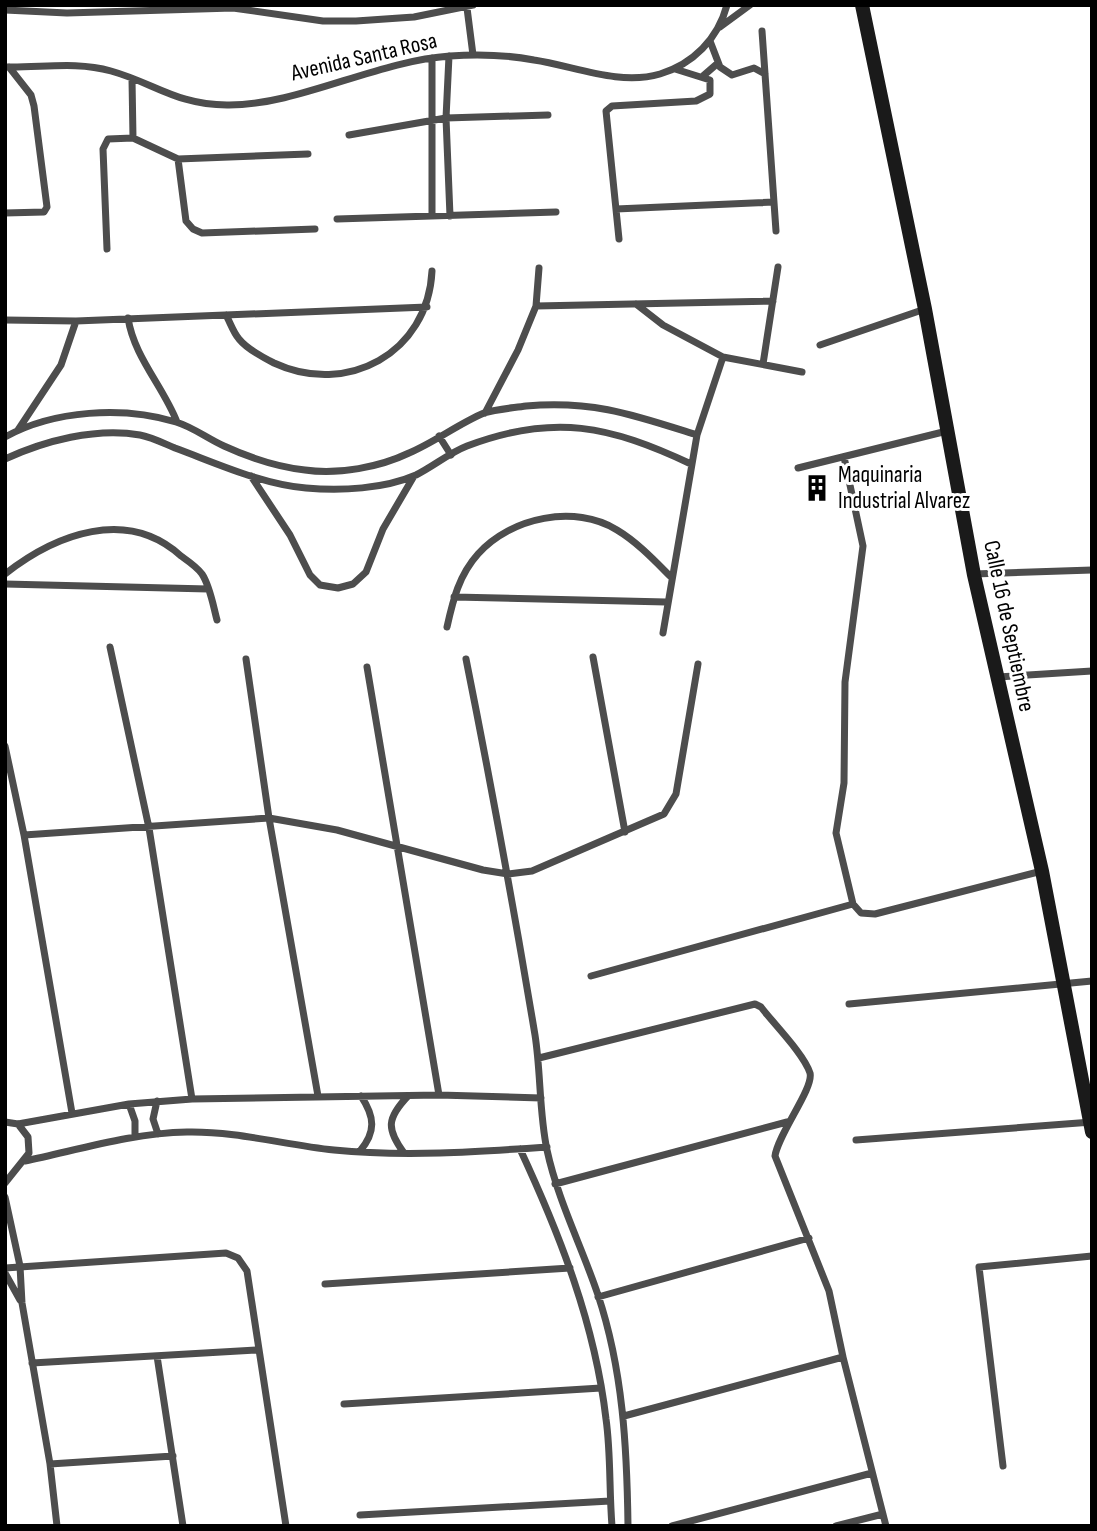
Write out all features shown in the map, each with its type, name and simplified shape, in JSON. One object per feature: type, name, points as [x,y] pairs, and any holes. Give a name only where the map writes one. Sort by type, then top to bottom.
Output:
[{"type":"street","name":"Avenida Santa Rosa","points":[[7,67],[88,66],[132,79],[171,96],[228,105],[272,99],[449,56],[536,60],[564,68],[631,77],[674,69],[710,41],[719,28],[727,5]]},
{"type":"street","name":"Avenida Santa Rosa","points":[[719,28],[750,5]]},
{"type":"street","name":"Calle 16 de Septiembre","points":[[862,5],[925,309],[974,575],[1042,871],[1091,1125]]},
{"type":"street","name":"Avenida Santa Rosa","points":[[5,10],[67,13],[202,6],[323,21],[380,20],[470,7]]},
{"type":"street","points":[[470,7],[472,55]]},
{"type":"street","points":[[762,31],[776,231]]},
{"type":"street","points":[[710,41],[718,63],[732,75],[754,68],[765,74]]},
{"type":"street","points":[[449,56],[446,118],[450,216]]},
{"type":"street","points":[[432,58],[429,120],[432,216]]},
{"type":"street","points":[[703,76],[718,63]]},
{"type":"street","points":[[5,213],[44,212],[47,207],[34,106],[31,96],[7,67]]},
{"type":"street","points":[[619,239],[607,108],[704,99],[710,94],[710,79],[674,69]]},
{"type":"street","points":[[132,79],[133,138]]},
{"type":"street","points":[[349,135],[446,118],[548,114]]},
{"type":"street","points":[[107,249],[103,149],[108,139],[133,138],[178,159],[308,154]]},
{"type":"street","points":[[178,159],[187,221],[193,229],[202,233],[315,229]]},
{"type":"street","points":[[616,209],[774,202]]},
{"type":"street","points":[[337,219],[556,212]]},
{"type":"street","points":[[763,364],[778,267]]},
{"type":"street","points":[[485,413],[518,350],[536,306],[539,268]]},
{"type":"street","points":[[226,315],[239,339],[267,359],[301,373],[334,375],[370,365],[390,354],[405,341],[427,307],[432,271]]},
{"type":"street","points":[[536,306],[773,301]]},
{"type":"street","points":[[635,304],[663,326],[723,357],[802,372]]},
{"type":"street","points":[[5,320],[76,321],[427,307]]},
{"type":"street","points":[[820,345],[925,309]]},
{"type":"street","points":[[128,318],[142,359],[168,399],[177,422]]},
{"type":"street","points":[[18,430],[61,365],[76,321]]},
{"type":"street","points":[[663,634],[670,576],[697,435],[723,357]]},
{"type":"street","points":[[5,437],[52,419],[103,413],[177,422],[225,447],[305,470],[336,471],[365,467],[408,454],[485,413],[562,403],[614,408],[697,435]]},
{"type":"street","points":[[5,459],[52,442],[96,434],[139,435],[251,475],[304,488],[334,489],[368,487],[414,476],[466,446],[528,428],[580,426],[643,441],[691,464]]},
{"type":"street","points":[[798,468],[947,431]]},
{"type":"street","points":[[439,436],[450,455]]},
{"type":"street","points":[[218,463],[225,447]]},
{"type":"street","points":[[844,457],[863,546],[845,682],[844,783],[836,833],[853,904],[861,913],[875,914],[1042,871]]},
{"type":"street","points":[[251,475],[290,535],[310,575],[320,585],[338,588],[353,584],[366,572],[383,529],[414,476]]},
{"type":"street","points":[[447,627],[460,581],[479,553],[506,532],[531,521],[562,516],[589,519],[616,529],[670,576]]},
{"type":"street","points":[[5,574],[32,552],[60,539],[96,529],[138,531],[170,545],[202,573],[217,620]]},
{"type":"street","points":[[974,575],[1092,570]]},
{"type":"street","points":[[5,584],[208,589]]},
{"type":"street","points":[[454,597],[666,602]]},
{"type":"street","points":[[110,647],[149,828],[192,1099]]},
{"type":"street","points":[[593,657],[625,832]]},
{"type":"street","points":[[246,659],[269,818],[318,1096]]},
{"type":"street","points":[[466,659],[508,874],[538,1058],[547,1147],[555,1184],[598,1297],[610,1339],[624,1416],[628,1526]]},
{"type":"street","points":[[24,835],[269,818],[337,830],[508,874],[532,871],[664,814],[676,794],[698,664]]},
{"type":"street","points":[[367,667],[439,1095]]},
{"type":"street","points":[[997,677],[1092,671]]},
{"type":"street","points":[[5,746],[24,835],[72,1114]]},
{"type":"street","points":[[591,976],[853,904]]},
{"type":"street","points":[[849,1004],[1092,981]]},
{"type":"street","points":[[538,1058],[755,1004],[761,1007],[811,1075],[776,1143],[775,1156],[829,1291],[842,1357],[886,1526]]},
{"type":"street","points":[[5,1122],[18,1124],[129,1104],[192,1099],[439,1095],[541,1098]]},
{"type":"street","points":[[360,1151],[370,1139],[373,1124],[370,1109],[361,1096]]},
{"type":"street","points":[[404,1153],[392,1137],[391,1123],[395,1109],[408,1096]]},
{"type":"street","points":[[157,1101],[153,1119],[158,1134]]},
{"type":"street","points":[[129,1104],[135,1121],[135,1137]]},
{"type":"street","points":[[555,1184],[787,1122]]},
{"type":"street","points":[[5,1183],[25,1161],[30,1145],[28,1137],[18,1124]]},
{"type":"street","points":[[856,1140],[1091,1125]]},
{"type":"street","points":[[25,1161],[135,1137],[206,1132],[360,1151],[404,1153],[547,1147]]},
{"type":"street","points":[[520,1149],[570,1268],[593,1343],[607,1420],[612,1526]]},
{"type":"street","points":[[5,1197],[20,1266],[22,1303],[50,1464],[57,1526]]},
{"type":"street","points":[[598,1297],[809,1238]]},
{"type":"street","points":[[5,1268],[226,1253],[238,1258],[247,1271],[286,1526]]},
{"type":"street","points":[[1003,1466],[979,1267],[1092,1256]]},
{"type":"street","points":[[325,1284],[570,1268]]},
{"type":"street","points":[[5,1273],[22,1303]]},
{"type":"street","points":[[593,1343],[610,1339]]},
{"type":"street","points":[[32,1363],[258,1350]]},
{"type":"street","points":[[157,1356],[183,1526]]},
{"type":"street","points":[[624,1416],[842,1357]]},
{"type":"street","points":[[344,1405],[601,1388]]},
{"type":"street","points":[[50,1464],[173,1455]]},
{"type":"street","points":[[671,1526],[872,1473]]},
{"type":"street","points":[[360,1515],[610,1501]]},
{"type":"street","points":[[836,1526],[883,1514]]},
{"type":"place","name":"Maquinaria Industrial Alvarez","points":[[817,488]]}]
